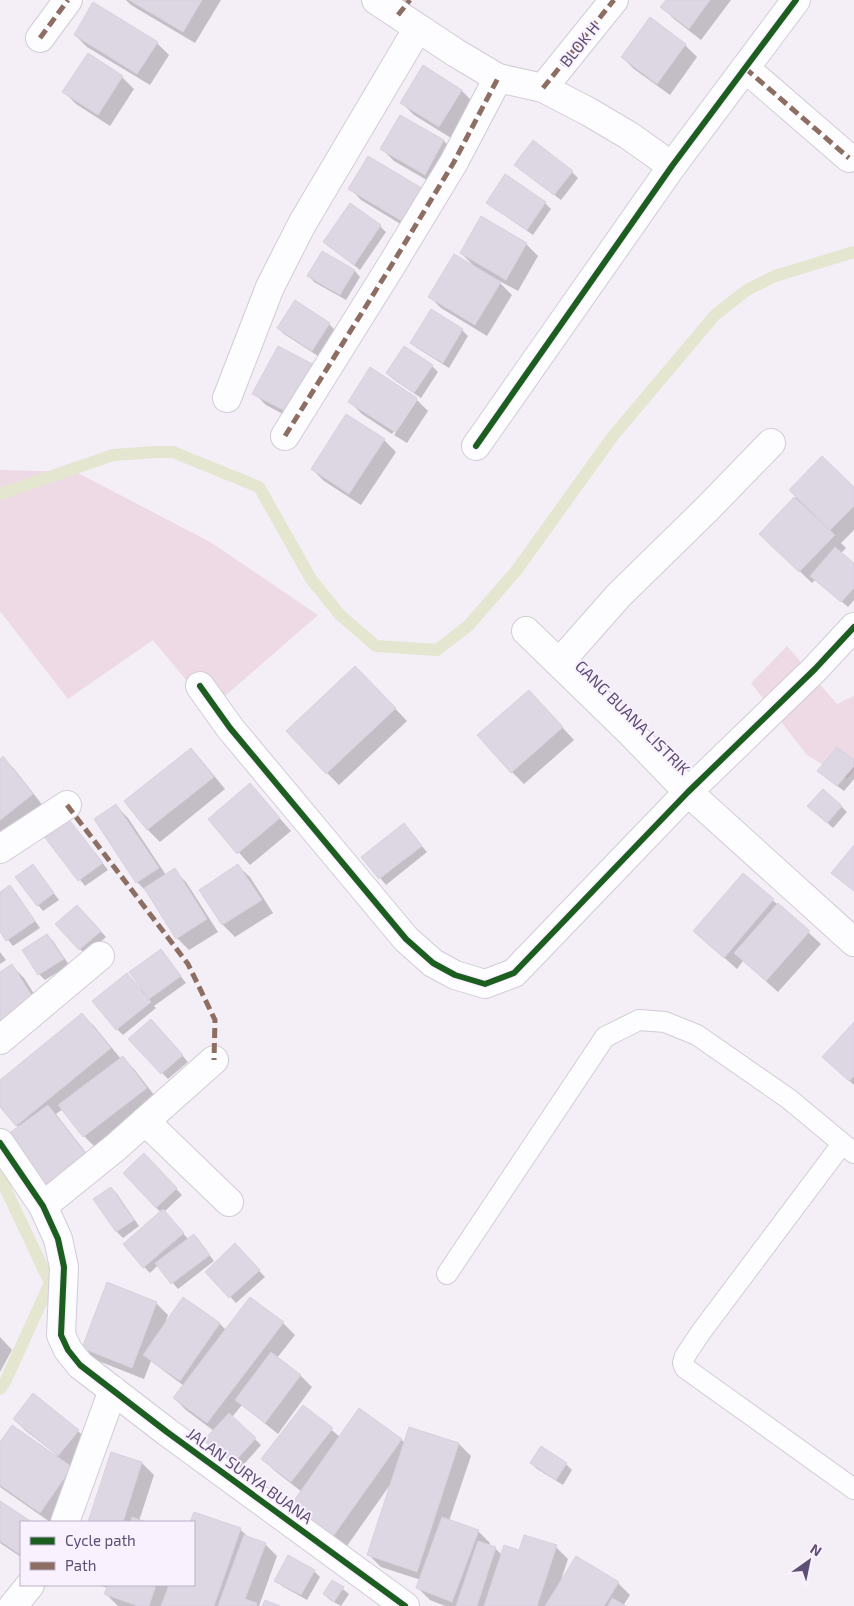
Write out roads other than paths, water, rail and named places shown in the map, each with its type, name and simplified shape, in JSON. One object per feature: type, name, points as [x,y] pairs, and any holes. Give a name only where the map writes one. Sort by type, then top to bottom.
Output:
[{"type":"street","points":[[40,38],[68,0]]},
{"type":"street","name":"BLOK H","points":[[543,88],[614,0]]},
{"type":"street","points":[[476,446],[672,166],[796,0]]},
{"type":"street","points":[[226,398],[270,287],[302,224],[400,11],[498,78],[543,88],[628,135],[672,166]]},
{"type":"street","points":[[745,68],[849,158]]},
{"type":"street","points":[[285,436],[454,162],[498,78]]},
{"type":"street","points":[[559,663],[619,595],[708,509],[771,443]]},
{"type":"street","points":[[200,686],[230,728],[406,939],[433,963],[455,975],[485,984],[514,973],[688,792],[815,669],[854,627]]},
{"type":"street","name":"GANG BUANA LISTRIK","points":[[526,631],[631,733],[688,792],[854,942]]},
{"type":"street","points":[[0,848],[67,806]]},
{"type":"street","points":[[0,1040],[100,956]]},
{"type":"street","points":[[43,1206],[116,1147],[214,1060]]},
{"type":"street","points":[[145,1120],[229,1202]]},
{"type":"street","name":"JALAN SURYA BUANA","points":[[0,1143],[43,1206],[58,1239],[64,1267],[61,1335],[68,1350],[80,1365],[405,1606]]},
{"type":"street","points":[[65,1521],[113,1390]]},
{"type":"street","points":[[13,1606],[29,1586]]},
{"type":"lane","points":[[447,1274],[605,1037],[639,1020],[666,1022],[697,1034],[789,1099],[848,1149],[701,1332],[685,1356],[683,1363],[685,1368],[854,1489]]},
{"type":"waterway","points":[[0,494],[113,455],[173,452],[259,487],[311,579],[340,615],[376,646],[437,650],[468,626],[516,571],[613,436],[715,315],[747,290],[775,276],[854,252]]},
{"type":"waterway","points":[[0,1177],[50,1283],[5,1382],[0,1389]]}]
